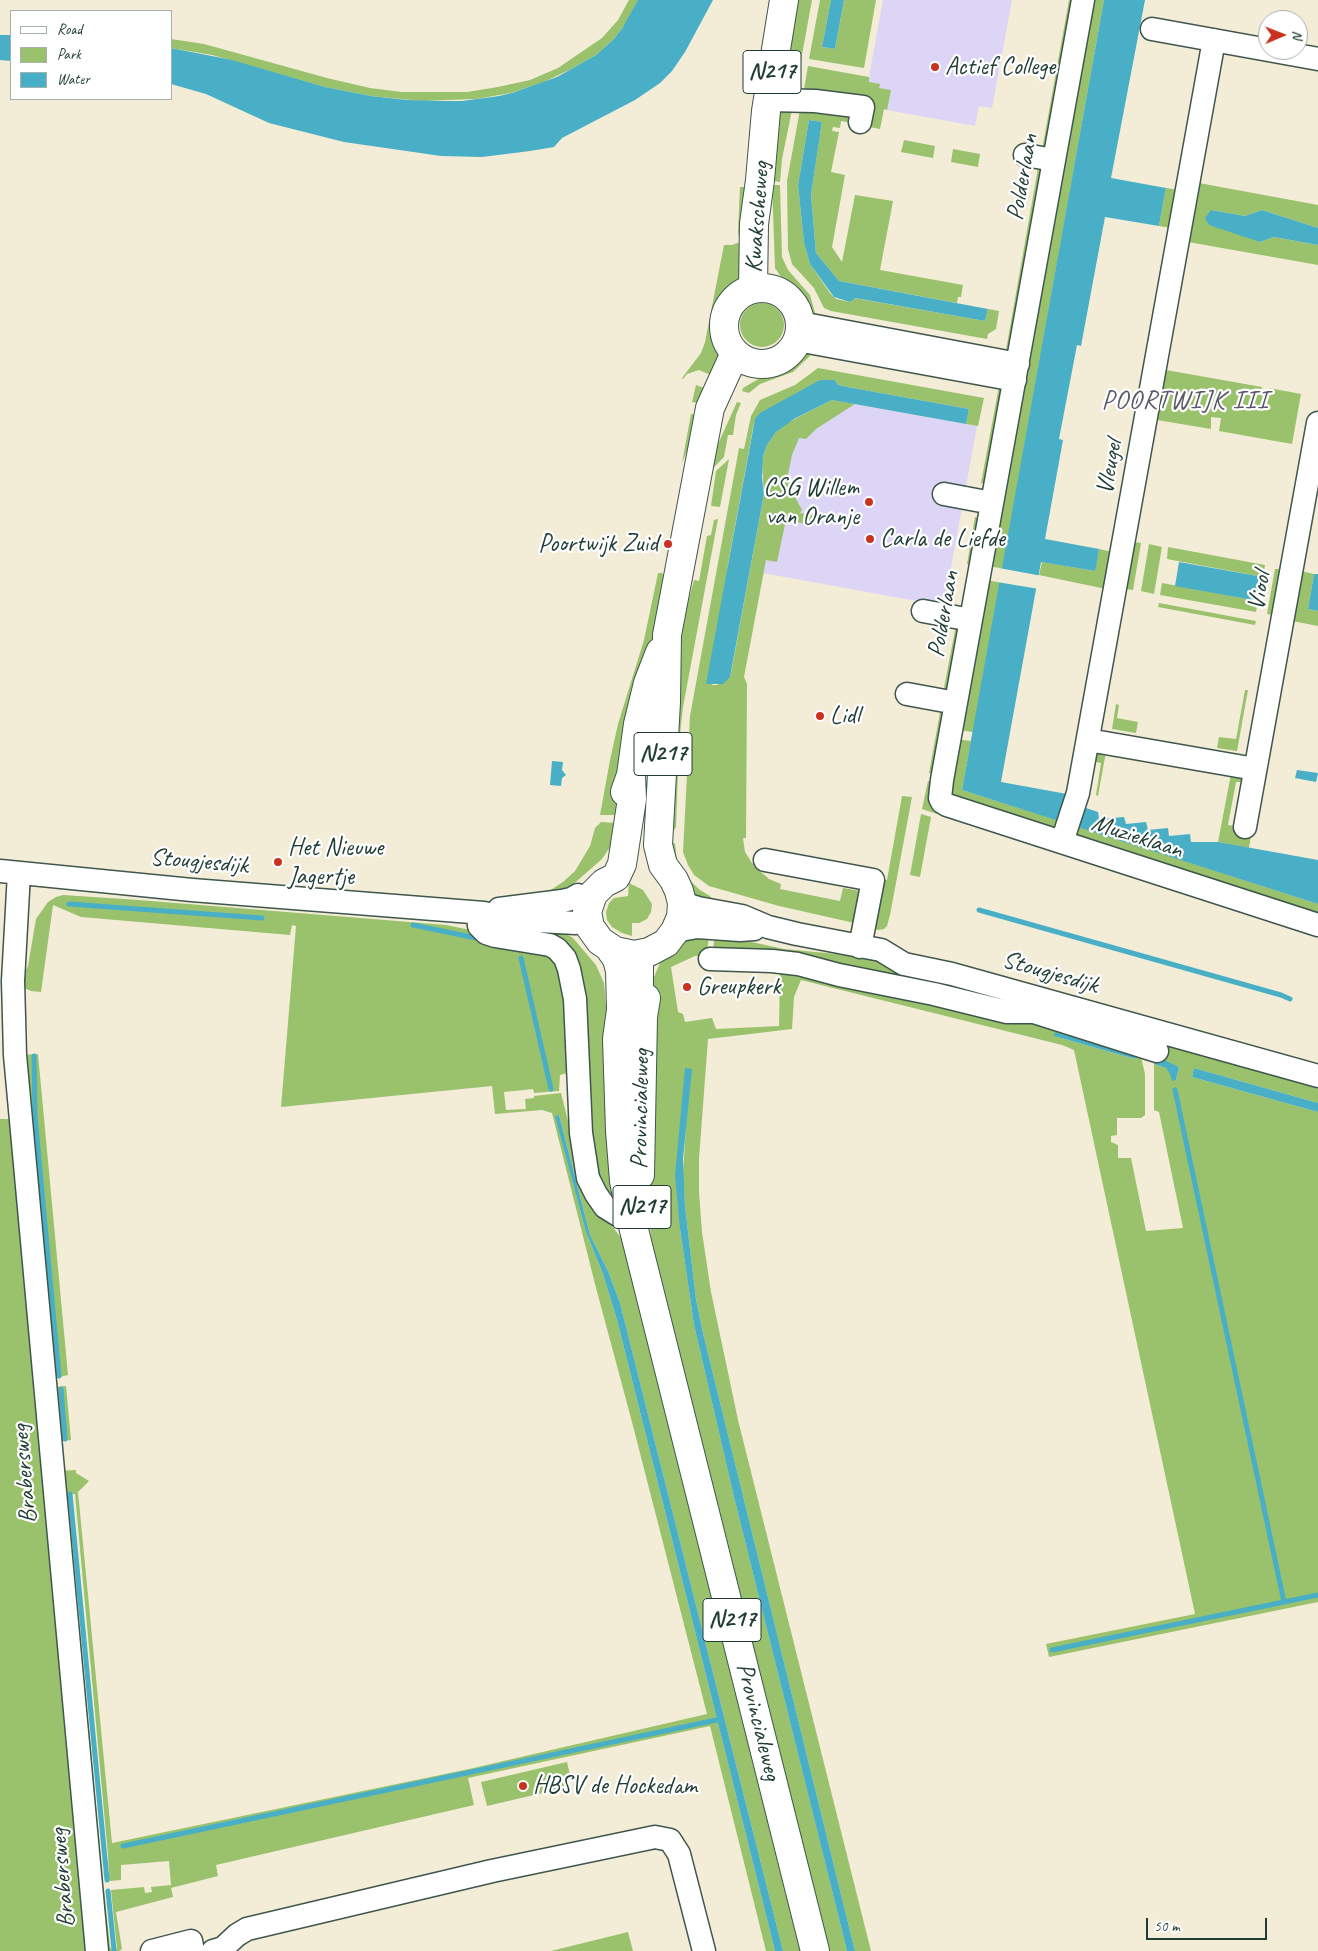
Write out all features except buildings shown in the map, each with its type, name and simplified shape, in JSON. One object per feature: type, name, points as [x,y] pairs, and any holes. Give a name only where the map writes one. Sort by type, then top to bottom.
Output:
[{"type":"main road","name":"Kwakscheweg","points":[[761,288],[763,145],[767,100],[784,0]]},
{"type":"main road","points":[[761,288],[783,294],[793,304],[799,316],[798,332],[790,352],[779,360],[766,364],[743,358],[725,336],[725,315],[735,298],[761,288]]},
{"type":"main road","name":"N217","points":[[646,952],[640,945],[656,935],[665,923],[675,900],[677,885],[660,859],[658,846],[666,695],[667,635],[703,448],[743,358]]},
{"type":"main road","name":"N217","points":[[593,938],[587,912],[590,899],[600,887],[616,877],[614,859],[624,798],[631,775],[638,724],[648,683],[667,635]]},
{"type":"main road","points":[[615,865],[640,868],[653,875],[675,900],[681,917],[676,931],[666,943],[646,952],[624,954],[593,938],[575,906],[578,895],[589,880],[615,865]]},
{"type":"main road","name":"Provincialeweg","points":[[593,938],[608,971],[612,1011],[618,1039],[622,1154],[631,1218],[640,1260],[650,1290],[815,1951]]},
{"type":"main road","name":"Provincialeweg","points":[[646,952],[649,959],[647,993],[643,1017],[640,1178],[650,1290]]},
{"type":"street","name":"Polderlaan","points":[[940,800],[942,780],[1083,0]]},
{"type":"street","points":[[1152,29],[1318,59]]},
{"type":"street","name":"Vleugel","points":[[1065,834],[1076,802],[1088,740],[1214,40]]},
{"type":"street","points":[[767,100],[815,101],[863,107],[860,122]]},
{"type":"street","points":[[1025,155],[1054,160]]},
{"type":"street","points":[[798,332],[1016,372]]},
{"type":"street","name":"Viool","points":[[1245,827],[1318,423]]},
{"type":"street","points":[[944,494],[992,504]]},
{"type":"street","points":[[923,611],[971,620]]},
{"type":"street","points":[[907,694],[956,703]]},
{"type":"street","points":[[1088,740],[1255,769]]},
{"type":"street","name":"Muzieklaan","points":[[940,800],[947,805],[1065,834],[1318,925]]},
{"type":"street","points":[[765,860],[873,880],[860,947]]},
{"type":"street","name":"Stougjesdijk","points":[[10,872],[222,892],[481,913],[593,938]]},
{"type":"street","name":"Brabersweg","points":[[10,872],[14,1055],[97,1951]]},
{"type":"street","name":"Stougjesdijk","points":[[481,913],[510,906],[562,902],[571,900],[578,895]]},
{"type":"street","name":"Stougjesdijk","points":[[675,900],[698,908],[742,916],[768,928],[881,950],[904,964],[943,972],[1036,1005],[1318,1076]]},
{"type":"street","points":[[481,913],[479,926],[486,933],[493,936],[550,945],[557,949],[565,958],[575,999],[581,1133],[588,1178],[605,1207],[618,1215],[631,1218]]},
{"type":"street","name":"Stougjesdijk","points":[[676,931],[697,927],[740,930],[768,928]]},
{"type":"street","points":[[710,959],[772,961],[798,964],[839,975],[934,994],[1007,1012],[1036,1005],[1157,1051]]},
{"type":"street","points":[[213,1951],[223,1948],[237,1935],[247,1929],[492,1872],[655,1837],[670,1840],[676,1848],[704,1951]]},
{"type":"street","points":[[152,1951],[191,1941],[194,1951]]},
{"type":"shaded area","name":"Actief College","points":[[883,0],[1012,0],[992,108],[979,106],[975,126],[887,110],[879,88],[868,82]]},
{"type":"shaded area","name":"CSG Willem van Oranje","points":[[832,400],[977,426],[944,606],[763,573],[766,559],[777,561],[762,478]]},
{"type":"green space","points":[[629,0],[638,0],[629,19],[614,39],[596,55],[544,82],[511,93],[476,99],[421,101],[371,96],[325,87],[212,55],[172,48],[172,39],[204,44],[370,88],[402,92],[467,92],[530,80],[558,68],[602,38],[618,20]]},
{"type":"green space","points":[[793,0],[812,0],[795,93],[781,94]]},
{"type":"green space","points":[[820,0],[831,0],[822,47],[835,49],[844,0],[876,0],[864,68],[809,59]]},
{"type":"green space","points":[[1069,0],[1076,0],[1049,151],[1042,150]]},
{"type":"green space","points":[[1090,0],[1104,0],[973,732],[958,730],[986,580],[997,582],[1000,568],[988,566]]},
{"type":"green space","points":[[808,66],[869,77],[869,82],[880,84],[879,88],[891,90],[887,110],[884,109],[880,129],[865,126],[867,112],[803,95]]},
{"type":"green space","points":[[801,104],[848,109],[853,123],[841,121],[840,128],[833,127],[832,131],[839,132],[831,172],[845,175],[832,247],[842,262],[855,195],[893,201],[880,270],[963,285],[961,297],[958,297],[957,303],[839,281],[816,253],[811,195],[822,122],[809,120],[798,185],[804,243],[810,264],[830,293],[836,299],[850,302],[854,298],[985,321],[988,309],[999,311],[996,329],[988,334],[987,339],[831,311],[824,308],[814,288],[792,264],[788,249],[787,181]]},
{"type":"green space","points":[[793,105],[782,159],[780,182],[773,181],[776,109]]},
{"type":"green space","points":[[904,140],[935,146],[933,158],[901,152]]},
{"type":"green space","points":[[953,149],[980,154],[978,167],[951,162]]},
{"type":"green space","points":[[1038,168],[1045,169],[1011,346],[1006,350]]},
{"type":"green space","points":[[1199,183],[1318,205],[1318,228],[1262,210],[1245,216],[1211,210],[1260,242],[1274,237],[1318,245],[1318,265],[1188,242]]},
{"type":"green space","points":[[772,185],[780,185],[782,257],[788,270],[810,295],[818,323],[775,268]]},
{"type":"green space","points":[[740,187],[745,187],[747,194],[748,263],[734,290],[724,301],[718,316],[720,369],[716,377],[699,370],[687,374],[683,379],[701,353],[705,342],[724,245],[740,242],[738,232]]},
{"type":"green space","points":[[1166,188],[1178,190],[1171,228],[1159,226]]},
{"type":"green space","points":[[762,303],[774,307],[780,313],[784,325],[780,337],[774,343],[762,347],[750,343],[744,337],[740,325],[744,313],[750,307]]},
{"type":"green space","points":[[810,349],[811,354],[809,357],[793,372],[760,384],[749,393],[742,391],[743,388]]},
{"type":"green space","points":[[818,368],[984,398],[978,426],[966,424],[969,409],[842,386],[837,384],[835,380],[820,380],[754,423],[728,564],[712,685],[717,685],[730,677],[731,673],[764,494],[762,461],[767,445],[783,425],[832,400],[855,404],[816,429],[806,439],[799,438],[792,455],[788,474],[789,495],[795,497],[802,510],[800,513],[814,515],[812,525],[786,520],[777,562],[766,560],[744,677],[747,684],[746,838],[743,838],[745,852],[754,866],[769,879],[781,884],[780,889],[840,901],[843,888],[860,891],[859,924],[779,906],[709,886],[694,875],[683,852],[690,716],[739,448],[744,449],[751,416],[760,400],[795,385]]},
{"type":"green space","points":[[1166,370],[1262,387],[1260,394],[1270,394],[1269,388],[1301,394],[1292,444],[1219,431],[1221,418],[1211,417],[1211,429],[1157,420]]},
{"type":"green space","points":[[696,385],[710,390],[705,404],[692,402]]},
{"type":"green space","points":[[999,386],[1003,395],[989,484],[981,483]]},
{"type":"green space","points":[[737,402],[741,403],[736,415],[733,435],[728,435],[724,457],[712,469],[714,453]]},
{"type":"green space","points":[[691,414],[701,416],[682,463]]},
{"type":"green space","points":[[729,459],[720,507],[711,506],[716,471]]},
{"type":"green space","points":[[975,517],[983,519],[974,565],[967,564]]},
{"type":"green space","points":[[718,519],[683,707],[679,743],[676,827],[671,831],[677,645],[694,580],[699,581],[707,536],[711,535],[714,520]]},
{"type":"green space","points":[[1134,542],[1141,543],[1133,590],[1125,589]]},
{"type":"green space","points":[[1149,544],[1162,547],[1154,594],[1141,591]]},
{"type":"green space","points":[[1168,547],[1265,565],[1263,577],[1167,559]]},
{"type":"green space","points":[[1099,549],[1113,552],[1106,589],[1039,575],[1042,562],[1095,571]]},
{"type":"green space","points":[[1275,569],[1281,569],[1273,615],[1267,614]]},
{"type":"green space","points":[[1301,571],[1314,574],[1308,609],[1318,611],[1318,626],[1292,621]]},
{"type":"green space","points":[[658,573],[662,573],[665,577],[664,607],[623,764],[616,815],[600,815],[618,724],[644,640]]},
{"type":"green space","points":[[1162,583],[1258,601],[1256,612],[1160,595]]},
{"type":"green space","points":[[1159,603],[1256,621],[1255,625],[1158,607]]},
{"type":"green space","points":[[956,625],[959,628],[951,691],[943,693]]},
{"type":"green space","points":[[1245,690],[1248,690],[1237,751],[1217,748],[1219,737],[1236,739]]},
{"type":"green space","points":[[1116,704],[1119,705],[1117,718],[1138,722],[1136,733],[1112,729]]},
{"type":"green space","points":[[941,707],[944,708],[936,774],[929,773]]},
{"type":"green space","points":[[957,739],[971,741],[962,790],[1060,821],[1057,832],[954,797],[951,793]]},
{"type":"green space","points":[[1096,750],[1106,752],[1098,796],[1096,795],[1101,763],[1090,761]]},
{"type":"green space","points":[[1231,774],[1244,777],[1243,782],[1236,782],[1228,825],[1252,829],[1249,848],[1218,842]]},
{"type":"green space","points":[[928,781],[935,783],[939,809],[937,814],[922,809]]},
{"type":"green space","points":[[902,796],[912,797],[890,915],[887,926],[884,929],[878,930],[875,929],[880,879],[887,880]]},
{"type":"green space","points":[[921,814],[931,817],[920,877],[910,875]]},
{"type":"green space","points":[[601,822],[615,823],[610,847],[602,859],[570,887],[563,891],[546,893],[563,882],[575,871],[590,846],[595,828]]},
{"type":"green space","points":[[1080,827],[1318,904],[1318,918],[1076,839],[1073,831]]},
{"type":"green space","points":[[670,840],[675,844],[677,861],[685,876],[700,890],[710,896],[713,902],[694,895],[674,868]]},
{"type":"green space","points":[[629,883],[643,890],[652,904],[651,912],[647,919],[639,923],[632,923],[632,936],[612,927],[607,920],[606,912],[609,903],[614,898],[628,896]]},
{"type":"green space","points":[[63,895],[446,925],[557,954],[575,1071],[560,1075],[559,1091],[534,1093],[533,1089],[504,1092],[506,1110],[526,1109],[525,1099],[534,1098],[534,1096],[561,1093],[579,1165],[594,1203],[622,1239],[806,1951],[783,1951],[620,1303],[608,1271],[590,1235],[559,1115],[556,1116],[586,1232],[603,1274],[617,1320],[775,1951],[766,1951],[710,1726],[468,1778],[474,1805],[216,1865],[218,1876],[171,1888],[173,1897],[116,1912],[122,1949],[119,1951],[107,1951],[102,1891],[104,1890],[110,1947],[114,1950],[117,1949],[111,1890],[144,1887],[145,1893],[152,1892],[151,1887],[171,1885],[169,1861],[121,1865],[121,1880],[109,1881],[75,1494],[67,1494],[103,1881],[100,1882],[59,1471],[76,1470],[76,1473],[89,1481],[78,1492],[112,1843],[469,1769],[707,1714],[552,1113],[542,1110],[495,1114],[492,1086],[281,1107],[296,926],[292,925],[290,935],[81,917],[53,905],[41,992],[31,991],[22,987],[22,978],[28,966],[36,919],[48,902]]},
{"type":"green space","points":[[547,926],[573,938],[596,965],[604,983],[614,1201],[596,1182],[577,969],[545,937]]},
{"type":"green space","points":[[709,933],[707,956],[695,956],[671,967],[678,1012],[683,1014],[685,1022],[712,1018],[716,1029],[779,1026],[780,972],[867,992],[1027,1021],[1131,1054],[1054,1036],[1135,1059],[1136,1055],[1141,1057],[1145,1074],[1145,1115],[1141,1118],[1117,1118],[1117,1135],[1111,1136],[1111,1142],[1118,1145],[1118,1158],[1131,1158],[1146,1231],[1183,1228],[1159,1112],[1154,1110],[1154,1064],[1166,1068],[1176,1080],[1179,1067],[1056,1015],[1318,1085],[1318,1103],[1194,1068],[1192,1077],[1318,1112],[1318,1602],[1049,1657],[1046,1644],[1195,1614],[1074,1050],[1062,1045],[801,980],[794,997],[792,1029],[708,1039],[699,1159],[699,1192],[702,1232],[711,1292],[738,1420],[871,1951],[855,1951],[703,1333],[696,1299],[685,1206],[683,1173],[686,1125],[686,1068],[680,1229],[694,1325],[733,1493],[847,1951],[824,1951],[661,1295],[651,1240],[646,1179],[654,977],[662,958],[682,940]]},
{"type":"green space","points":[[714,939],[747,941],[784,949],[858,956],[1021,1002],[713,955]]},
{"type":"green space","points":[[38,1054],[68,1375],[55,1378],[21,1055]]},
{"type":"green space","points":[[0,1119],[14,1119],[91,1951],[0,1951]]},
{"type":"green space","points":[[66,1386],[71,1440],[61,1441],[56,1387]]},
{"type":"green space","name":"HBSV de Hockedam","points":[[567,1762],[570,1775],[562,1777],[565,1791],[556,1793],[555,1790],[487,1806],[481,1782]]},
{"type":"green space","points":[[628,1932],[633,1951],[551,1951]]},
{"type":"water","points":[[638,0],[713,0],[685,52],[672,71],[660,83],[635,100],[562,138],[554,147],[530,151],[482,157],[441,156],[344,142],[269,123],[206,94],[172,84],[172,48],[232,60],[325,87],[371,96],[407,100],[462,101],[512,93],[557,77],[596,55],[614,39]]},
{"type":"water","points":[[831,0],[844,0],[835,49],[822,47]]},
{"type":"water","points":[[1104,0],[1145,0],[1111,178],[1166,188],[1159,226],[1105,217],[1081,346],[1077,345],[1059,439],[1063,440],[1045,539],[1099,549],[1096,568],[1095,571],[1041,562],[1001,782],[1067,794],[1065,801],[1098,812],[1099,819],[1124,817],[1126,824],[1146,822],[1148,830],[1168,828],[1169,836],[1190,834],[1191,842],[1218,842],[1318,860],[1318,904],[962,790]]},
{"type":"water","points":[[0,35],[10,35],[10,61],[0,60]]},
{"type":"water","points":[[809,120],[822,122],[811,195],[816,253],[839,281],[988,309],[985,321],[855,298],[850,302],[834,297],[810,264],[804,243],[798,185]]},
{"type":"water","points":[[1211,210],[1245,216],[1262,210],[1318,228],[1318,245],[1274,237],[1260,242],[1209,225],[1205,218]]},
{"type":"water","points":[[820,380],[835,380],[837,384],[842,386],[969,409],[966,424],[832,400],[794,419],[776,432],[767,445],[763,457],[762,478],[764,494],[730,677],[723,684],[706,684],[755,419],[760,413]]},
{"type":"water","points":[[1179,562],[1263,577],[1258,601],[1175,586]]},
{"type":"water","points":[[1314,574],[1318,574],[1318,611],[1308,609]]},
{"type":"water","points":[[552,761],[563,762],[562,770],[566,775],[562,778],[561,786],[550,785]]},
{"type":"water","points":[[1297,770],[1318,773],[1316,782],[1295,778]]},
{"type":"water","points":[[1055,1032],[1136,1055],[1135,1059],[1054,1036]]},
{"type":"water","points":[[1156,1056],[1179,1067],[1176,1080],[1172,1081],[1166,1068],[1154,1064]]},
{"type":"water","points":[[685,1068],[692,1069],[683,1159],[685,1206],[696,1299],[855,1951],[847,1951],[733,1493],[694,1325],[680,1229],[675,1175]]},
{"type":"water","points":[[1194,1068],[1318,1103],[1318,1112],[1192,1077]]},
{"type":"water","points":[[559,1115],[590,1235],[608,1271],[620,1303],[783,1951],[775,1951],[617,1320],[603,1274],[586,1232],[555,1116]]},
{"type":"pier","points":[[999,568],[1042,576],[1039,589],[997,582]]},
{"type":"waterway","points":[[69,904],[262,918]]},
{"type":"waterway","points":[[979,910],[1290,999]]},
{"type":"waterway","points":[[413,925],[481,939]]},
{"type":"waterway","points":[[521,958],[551,1089]]},
{"type":"waterway","points":[[34,1056],[35,1116],[59,1376]]},
{"type":"waterway","points":[[1175,1090],[1284,1602],[1318,1595]]},
{"type":"waterway","points":[[61,1389],[65,1439]]},
{"type":"waterway","points":[[70,1494],[107,1880]]},
{"type":"waterway","points":[[1052,1650],[1284,1602]]},
{"type":"waterway","points":[[123,1846],[721,1719]]},
{"type":"waterway","points":[[108,1891],[114,1950]]},
{"type":"place","name":"Actief College","points":[[935,67]]},
{"type":"place","name":"CSG Willem van Oranje","points":[[869,502]]},
{"type":"place","name":"Carla de Liefde","points":[[870,539]]},
{"type":"place","name":"Poortwijk Zuid","points":[[668,544]]},
{"type":"place","name":"Lidl","points":[[820,716]]},
{"type":"place","name":"Het Nieuwe Jagertje","points":[[278,862]]},
{"type":"place","name":"Greupkerk","points":[[687,987]]},
{"type":"place","name":"HBSV de Hockedam","points":[[523,1786]]},
{"type":"district","name":"POORTWIJK III","points":[[1185,401]]}]
